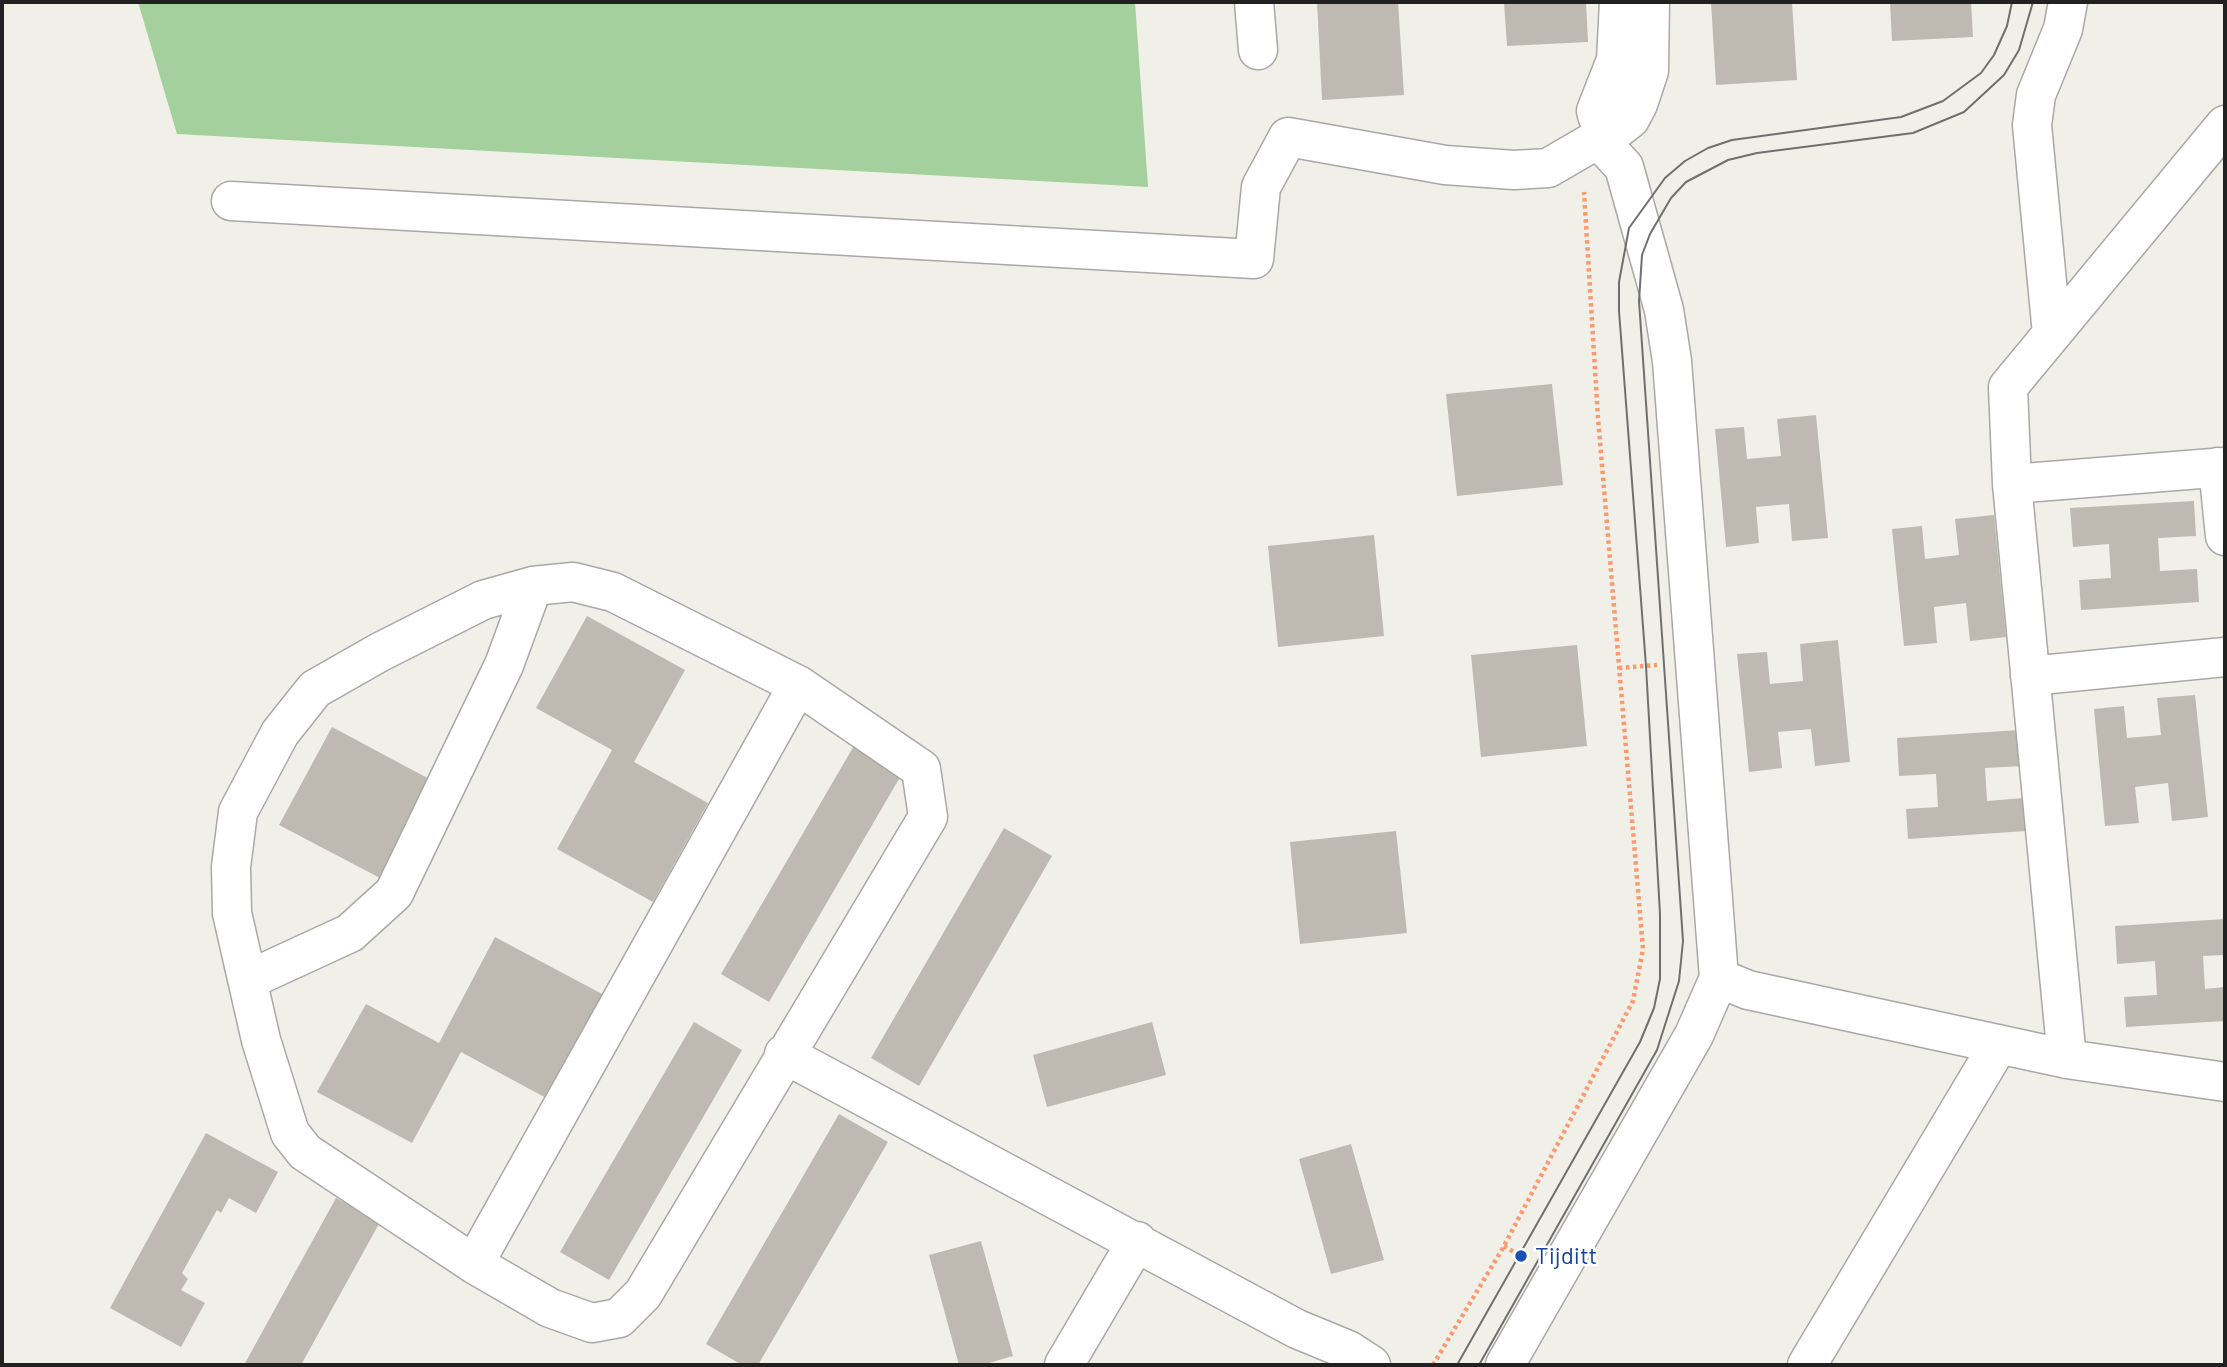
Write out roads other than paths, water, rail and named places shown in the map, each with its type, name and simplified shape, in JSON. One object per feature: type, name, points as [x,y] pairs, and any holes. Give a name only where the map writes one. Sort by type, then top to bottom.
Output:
[{"type":"street","points":[[1254,2],[1258,50]]},
{"type":"street","points":[[1596,139],[1597,111],[1616,60],[1619,2]]},
{"type":"street","points":[[231,201],[1254,259],[1261,187],[1288,136],[1479,169],[1548,168],[1625,125],[1644,89],[1651,53],[1650,2]]},
{"type":"street","points":[[2052,334],[2032,125],[2036,95],[2063,29],[2068,2]]},
{"type":"street","points":[[2067,1059],[2012,484],[2008,387],[2225,125]]},
{"type":"street","points":[[1505,1365],[1694,1035],[1719,978],[1672,361],[1664,310],[1624,167],[1596,139]]},
{"type":"street","points":[[2012,484],[2222,467],[2225,536]]},
{"type":"street","points":[[573,582],[612,592],[798,685],[921,769],[928,817],[643,1294],[619,1318],[592,1323],[550,1308],[474,1264],[305,1152],[290,1133],[265,1054],[232,913],[231,867],[238,812],[280,733],[316,689],[380,652],[483,600],[533,586],[573,582]]},
{"type":"street","points":[[248,980],[349,933],[394,893],[504,665],[533,586]]},
{"type":"street","points":[[2030,676],[2225,656]]},
{"type":"street","points":[[474,1264],[798,685]]},
{"type":"street","points":[[1719,978],[1748,990],[2067,1059],[2225,1082]]},
{"type":"street","points":[[1807,1365],[1999,1044]]},
{"type":"street","points":[[784,1054],[1297,1329],[1349,1350],[1371,1365]]},
{"type":"street","points":[[1064,1365],[1137,1241]]},
{"type":"street","points":[[1297,1329],[1325,1365]]},
{"type":"tram line","points":[[1457,1365],[1640,1042],[1654,1008],[1660,979],[1660,914],[1646,666],[1619,311],[1619,282],[1629,228],[1665,178],[1685,161],[1708,148],[1732,140],[1901,117],[1943,101],[1981,73],[1994,55],[2007,26],[2012,2]]},
{"type":"tram line","points":[[1479,1365],[1657,1050],[1679,981],[1683,941],[1639,301],[1642,255],[1650,234],[1671,198],[1686,182],[1728,160],[1757,153],[1913,133],[1964,112],[2004,75],[2019,50],[2033,2]]},
{"type":"place","name":"Tijditt","points":[[1521,1256]]}]
